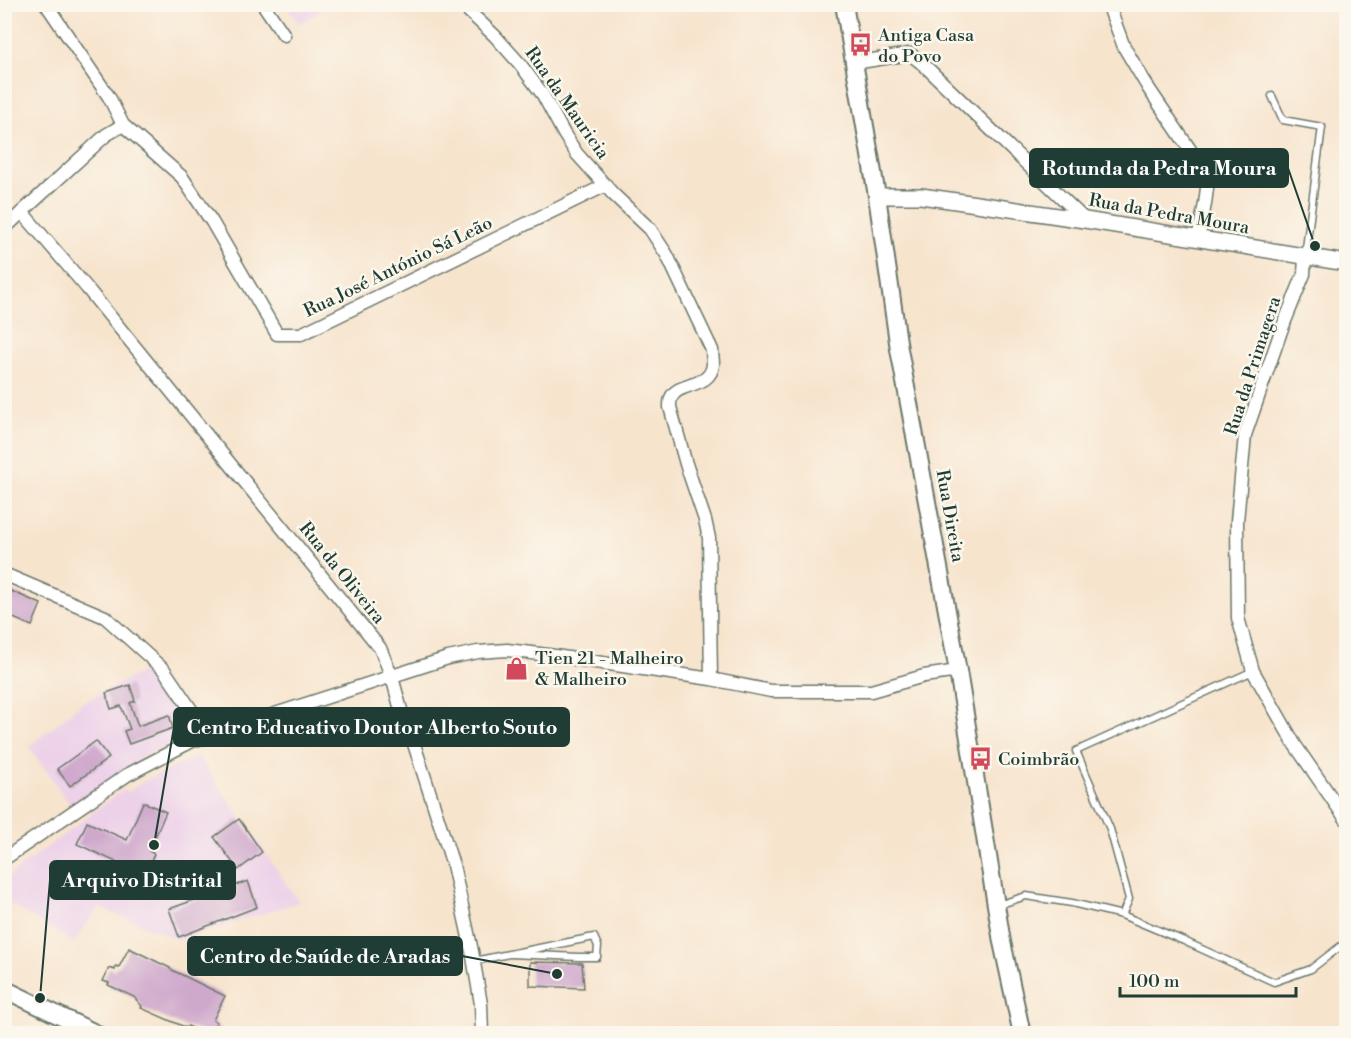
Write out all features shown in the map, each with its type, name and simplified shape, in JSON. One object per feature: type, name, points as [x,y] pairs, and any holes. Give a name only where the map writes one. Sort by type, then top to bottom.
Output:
[{"type":"main road","name":"Rua Direita","points":[[844,4],[877,196],[899,349],[958,671],[1002,942],[1022,1034]]},
{"type":"main road","points":[[4,989],[97,1034]]},
{"type":"street","name":"Rua José António Sá Leão","points":[[46,4],[109,98],[123,125],[182,177],[212,222],[277,334],[301,334],[606,185]]},
{"type":"street","points":[[263,4],[284,35]]},
{"type":"street","name":"Rua da Mauricia","points":[[461,4],[495,36],[520,64],[543,95],[577,154],[650,229],[667,255],[712,350],[713,366],[709,375],[700,382],[675,392],[671,398],[670,407],[709,538],[711,679]]},
{"type":"street","points":[[1108,4],[1124,47],[1208,180],[1198,239]]},
{"type":"street","points":[[854,63],[910,54],[1085,220]]},
{"type":"street","points":[[4,229],[106,135],[123,125]]},
{"type":"street","name":"Rua da Pedra Moura","points":[[877,196],[921,196],[1347,263]]},
{"type":"street","name":"Rua da Oliveira","points":[[21,212],[87,288],[380,648],[392,677],[453,865],[474,961],[481,1004],[482,1034]]},
{"type":"street","name":"Rua da Primagera","points":[[1305,257],[1304,274],[1281,331],[1245,435],[1237,521],[1238,618],[1253,671],[1295,745],[1347,819]]},
{"type":"street","points":[[4,574],[105,617],[164,670],[192,711],[204,738]]},
{"type":"street","points":[[4,859],[127,775],[192,741],[448,658],[478,652],[507,650],[548,655],[711,679],[771,691],[871,690],[924,676],[958,671]]},
{"type":"lane","points":[[1272,96],[1282,120],[1322,127],[1305,257]]},
{"type":"lane","points":[[1122,915],[1129,899],[1110,829],[1076,751],[1253,671]]},
{"type":"lane","points":[[996,906],[1026,896],[1072,903],[1122,915],[1274,982],[1311,969],[1347,942]]},
{"type":"lane","points":[[474,961],[594,937],[598,946],[597,957],[510,954]]},
{"type":"shaded area","points":[[286,5],[331,5],[299,24]]},
{"type":"shaded area","points":[[150,668],[194,733],[141,758],[71,806],[29,747],[83,702]]},
{"type":"shaded area","points":[[198,756],[299,902],[179,940],[99,907],[74,943],[5,900],[5,879],[123,790],[129,792],[142,782]]},
{"type":"building","points":[[4,588],[41,604],[32,626],[4,614]]},
{"type":"building","points":[[130,685],[135,701],[130,703],[138,726],[169,715],[173,728],[129,744],[124,731],[130,729],[121,706],[111,709],[106,693]]},
{"type":"building","points":[[96,741],[109,758],[70,786],[57,769]]},
{"type":"building","points":[[143,802],[166,812],[149,851],[154,854],[144,875],[77,844],[87,822],[127,840]]},
{"type":"building","points":[[239,819],[262,852],[238,870],[214,837]]},
{"type":"building","points":[[248,881],[257,907],[179,937],[169,909]]},
{"type":"building","points":[[129,948],[225,996],[213,1020],[217,1022],[215,1025],[220,1027],[217,1034],[205,1034],[188,1026],[187,1028],[141,1008],[142,1006],[134,997],[103,981],[109,968],[115,970],[116,966],[119,967]]},
{"type":"building","points":[[530,962],[582,963],[584,988],[530,986]]},
{"type":"place","name":"Antiga Casa do Povo","points":[[860,45]]},
{"type":"place","name":"Rotunda da Pedra Moura","points":[[1315,246]]},
{"type":"place","name":"Tien 21 - Malheiro & Malheiro","points":[[517,668]]},
{"type":"place","name":"Coimbrão","points":[[980,759]]},
{"type":"place","name":"Centro Educativo Doutor Alberto Souto","points":[[154,845]]},
{"type":"place","name":"Centro de Saúde de Aradas","points":[[557,974]]},
{"type":"place","name":"Arquivo Distrital","points":[[40,998]]}]
